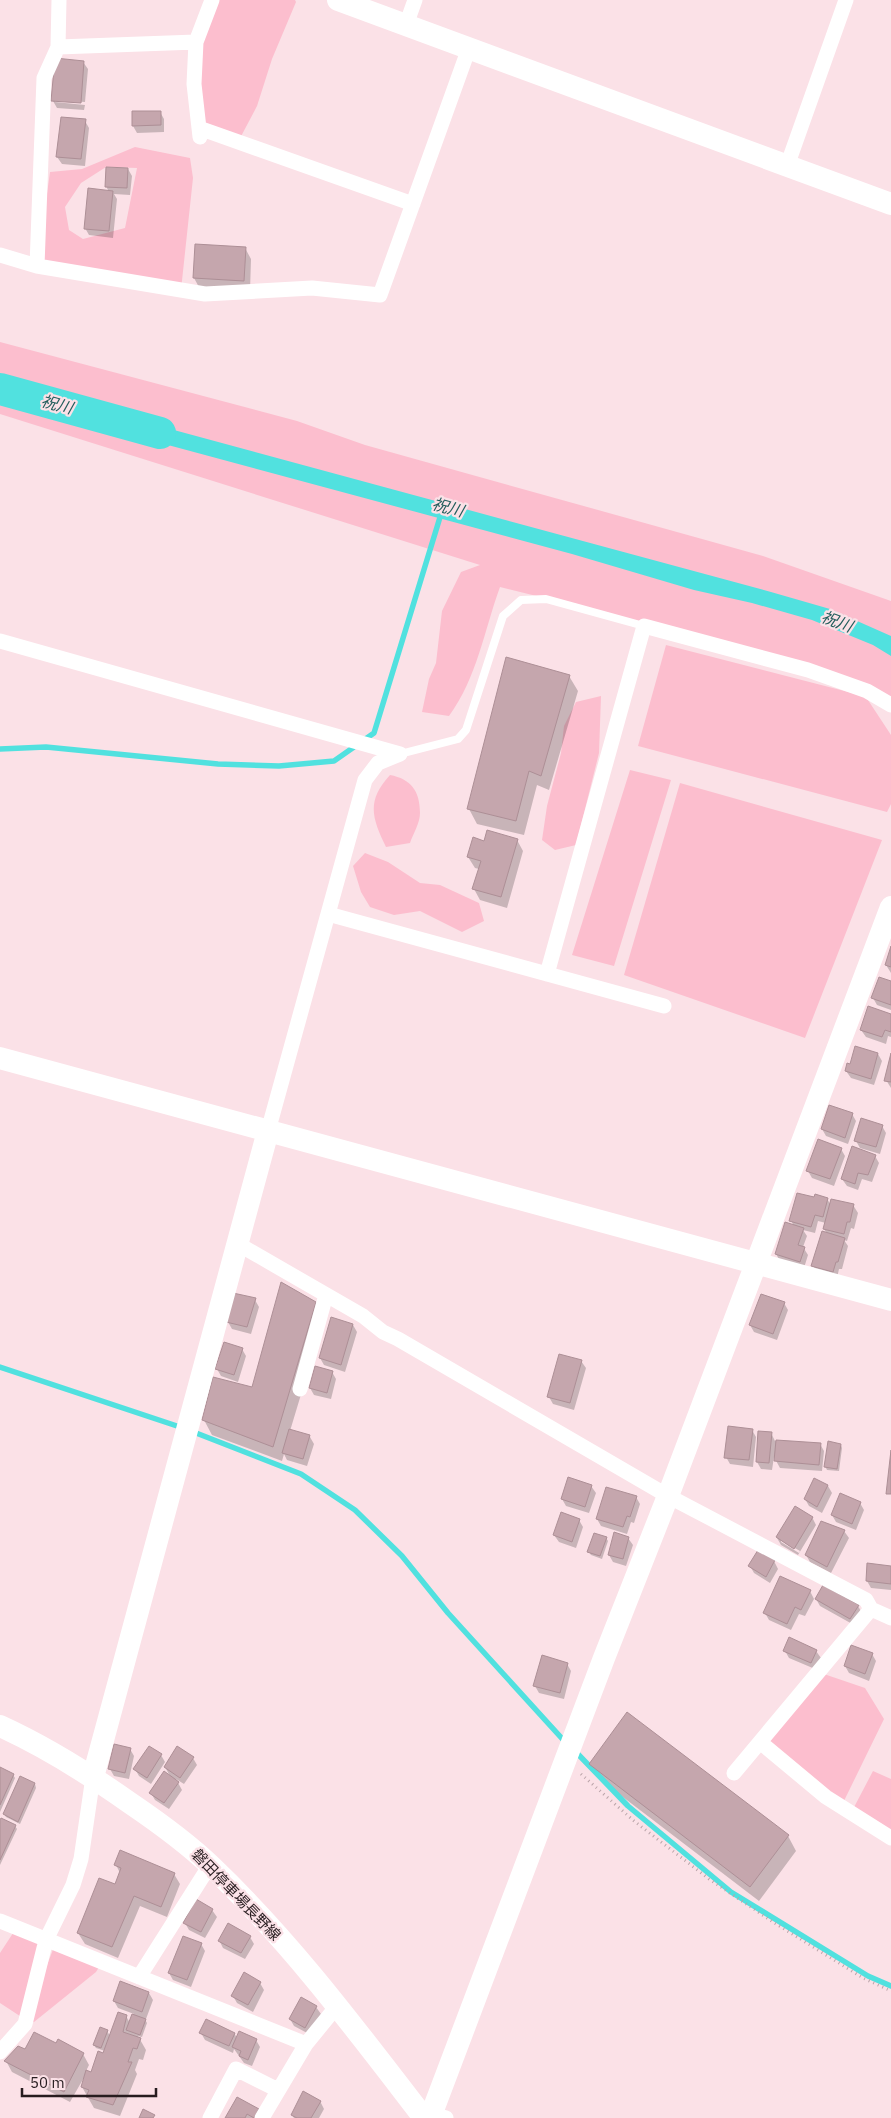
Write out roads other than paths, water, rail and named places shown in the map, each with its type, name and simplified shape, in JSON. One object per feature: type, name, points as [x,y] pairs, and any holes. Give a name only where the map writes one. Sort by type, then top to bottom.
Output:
[{"type":"street","points":[[37,266],[44,78],[58,47],[59,0]]},
{"type":"street","points":[[212,0],[196,42],[194,84],[200,134],[413,204]]},
{"type":"street","points":[[338,0],[891,204]]},
{"type":"street","points":[[406,25],[415,0]]},
{"type":"street","points":[[787,166],[846,0]]},
{"type":"street","points":[[58,47],[196,42]]},
{"type":"street","points":[[0,256],[37,266],[205,294],[312,288],[380,294],[469,48]]},
{"type":"street","points":[[547,974],[644,626],[808,670],[867,691],[891,705]]},
{"type":"street","points":[[0,640],[400,754]]},
{"type":"street","points":[[0,2052],[25,2024],[46,1940],[74,1885],[79,1868],[93,1778],[365,780],[378,763],[400,754]]},
{"type":"street","points":[[433,2117],[565,1760],[757,1264],[891,907]]},
{"type":"street","points":[[328,914],[664,1006]]},
{"type":"street","points":[[0,1058],[891,1300]]},
{"type":"street","points":[[238,1244],[363,1316],[383,1332],[398,1338],[668,1496],[866,1600],[871,1609],[891,1618]]},
{"type":"street","points":[[300,1388],[326,1295]]},
{"type":"street","points":[[734,1773],[871,1609]]},
{"type":"street","name":"磐田停車場長野線","points":[[0,1726],[93,1778],[181,1840],[210,1865],[256,1911],[433,2117]]},
{"type":"street","points":[[760,1742],[826,1797],[891,1838]]},
{"type":"street","points":[[139,1977],[210,1865]]},
{"type":"street","points":[[0,1920],[306,2044]]},
{"type":"street","points":[[265,2117],[278,2090],[306,2044],[337,2006]]},
{"type":"street","points":[[210,2118],[236,2069],[278,2090]]},
{"type":"lane","points":[[400,754],[458,739],[466,730],[503,616],[520,600],[546,599],[644,626]]},
{"type":"water","points":[[126,417],[830,609],[891,636],[891,656],[873,645],[812,620],[752,603],[694,590],[572,554],[105,428]]},
{"type":"waterway","name":"祝川","points":[[0,389],[160,433]]},
{"type":"waterway","points":[[0,749],[46,747],[218,764],[279,766],[334,761],[374,733],[441,514]]},
{"type":"waterway","points":[[0,1367],[183,1428]]},
{"type":"waterway","points":[[191,1431],[301,1474],[355,1510],[402,1556],[448,1613],[567,1744]]},
{"type":"waterway","points":[[574,1750],[628,1806],[731,1892],[868,1976],[891,1986]]}]
